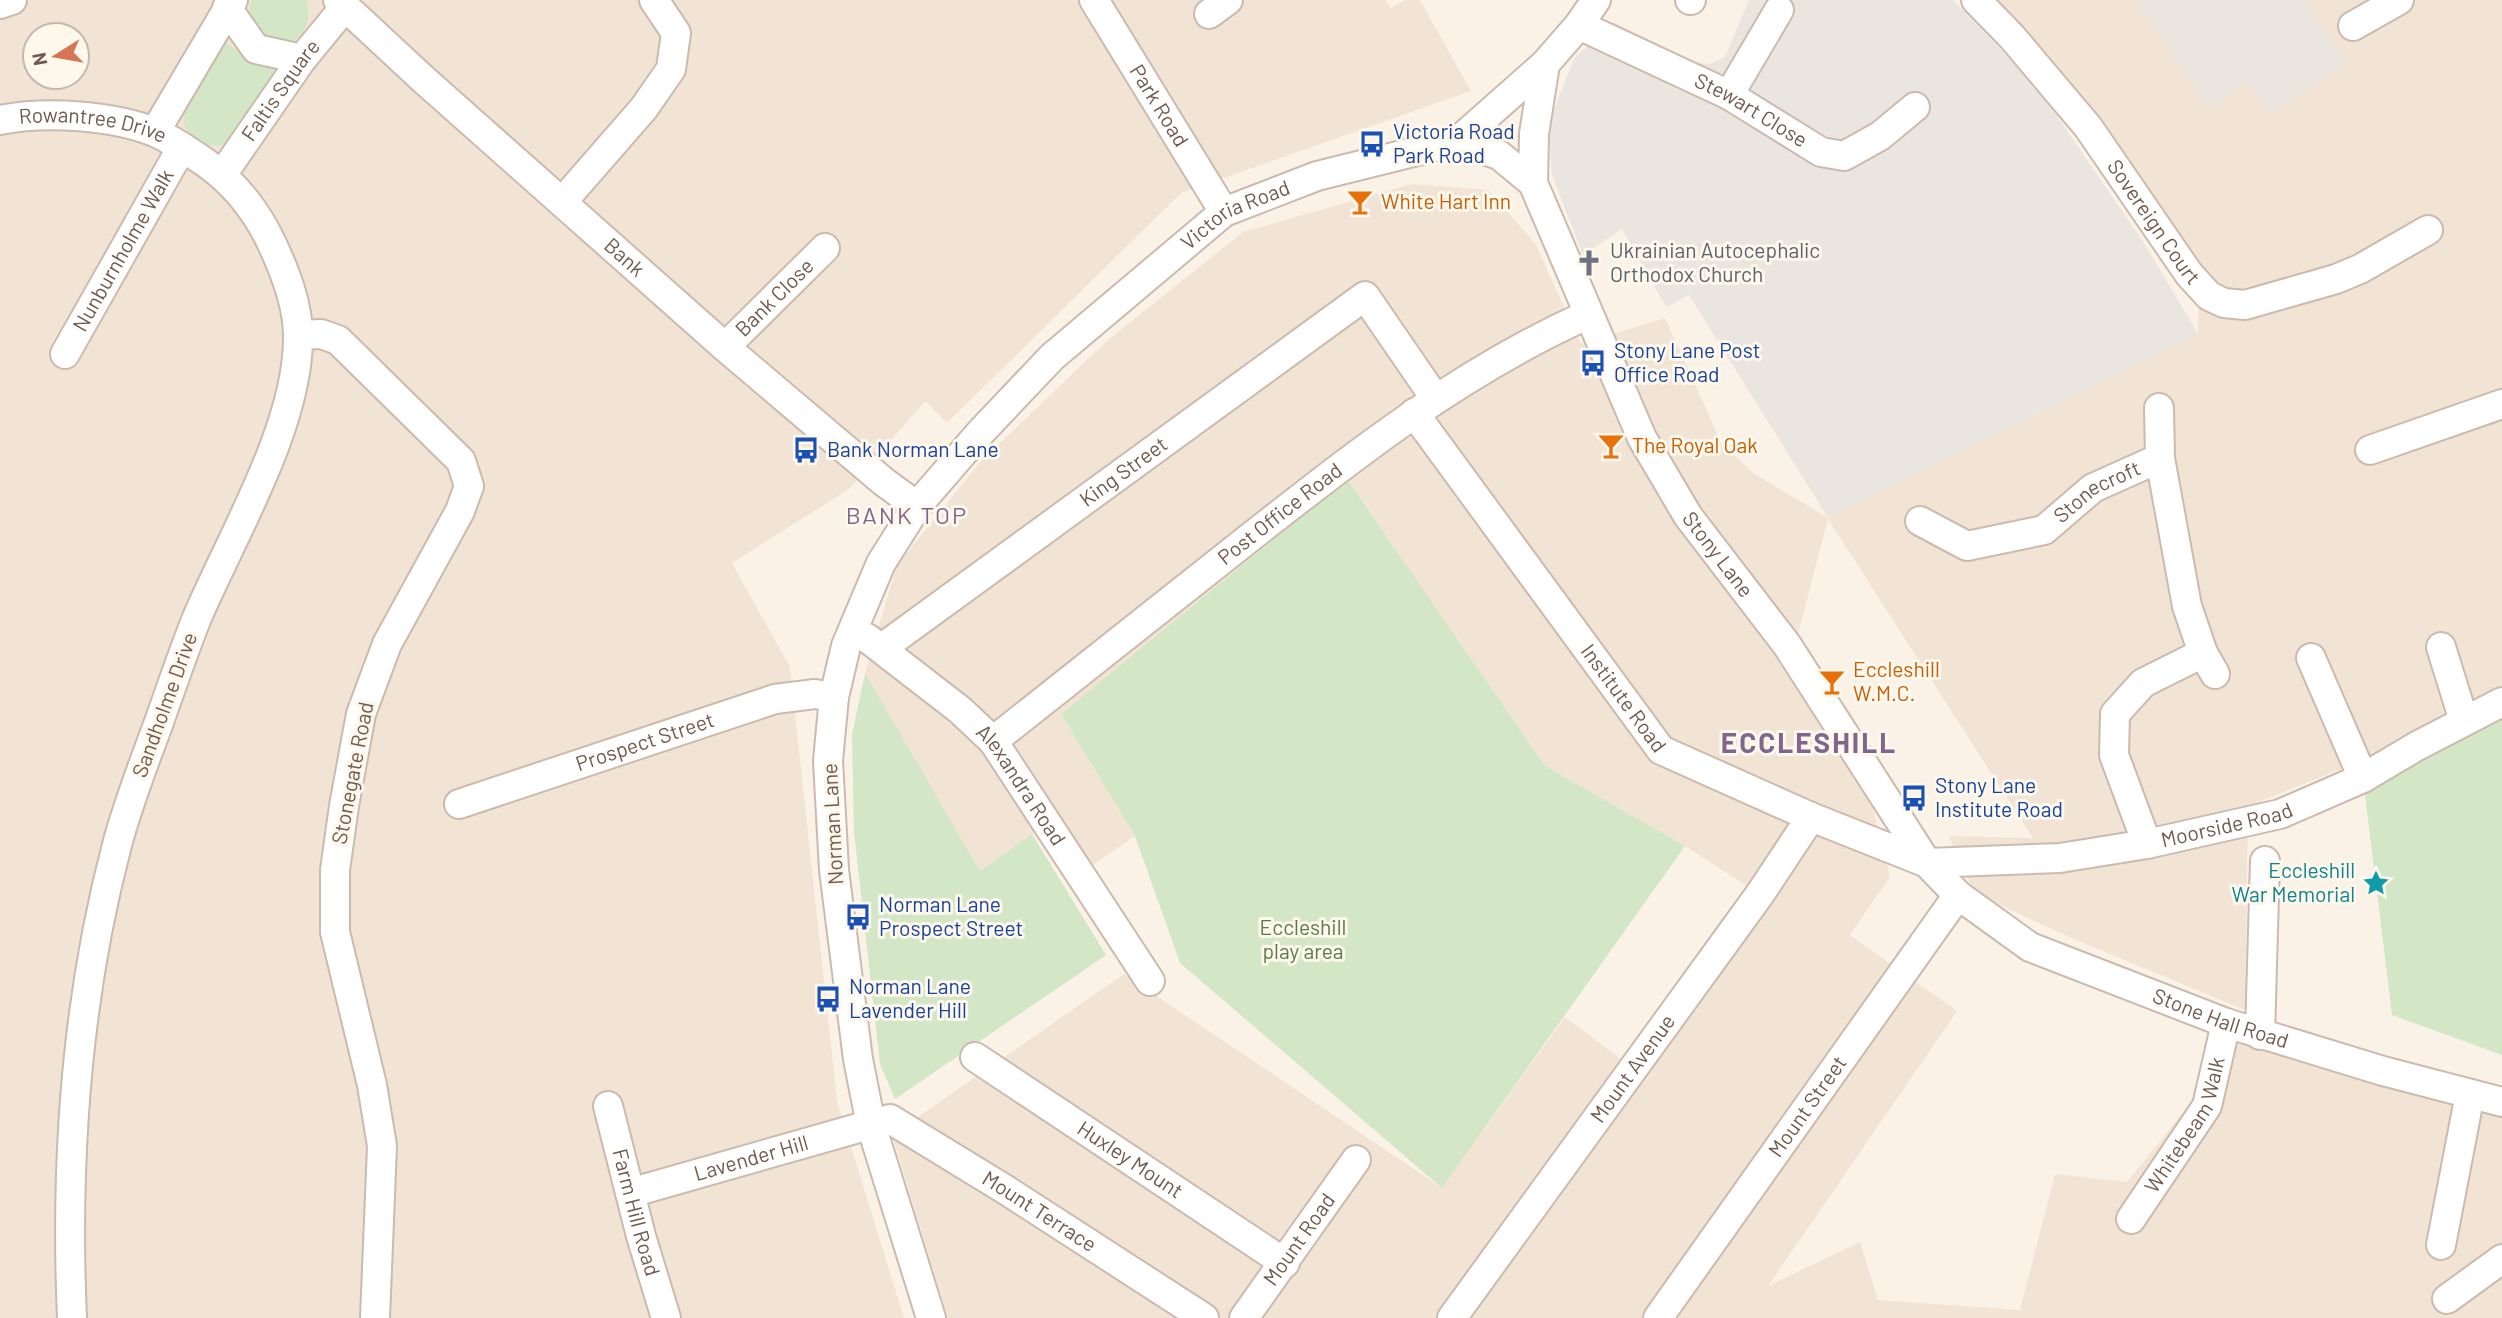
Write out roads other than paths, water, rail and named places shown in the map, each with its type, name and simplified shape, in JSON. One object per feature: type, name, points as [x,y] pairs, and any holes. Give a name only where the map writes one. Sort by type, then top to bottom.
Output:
[{"type":"street","points":[[0,4],[12,0]]},
{"type":"street","points":[[563,201],[643,108],[671,69],[676,33],[654,0]]},
{"type":"street","name":"Park Road","points":[[1094,0],[1224,212]]},
{"type":"street","name":"Victoria Road","points":[[916,506],[1052,356],[1224,212],[1317,176],[1458,141],[1545,64],[1579,25],[1596,0]]},
{"type":"street","name":"Sovereign Court","points":[[1976,0],[2012,37],[2088,127],[2189,274],[2209,296],[2224,303],[2245,305],[2325,282],[2360,269],[2428,230]]},
{"type":"street","points":[[2353,26],[2399,0]]},
{"type":"street","points":[[155,132],[230,4],[256,49],[302,59]]},
{"type":"street","name":"Bank","points":[[341,4],[725,347],[916,506]]},
{"type":"street","name":"Faltis Square","points":[[222,175],[341,4]]},
{"type":"street","points":[[1729,95],[1779,10]]},
{"type":"street","name":"Stewart Close","points":[[1579,25],[1729,95],[1821,152],[1844,156],[1880,136],[1915,107]]},
{"type":"street","name":"Stony Lane","points":[[1545,64],[1534,134],[1532,183],[1642,438],[1688,516],[1787,645],[1927,863],[1958,895]]},
{"type":"street","name":"Rowantree Drive","points":[[0,120],[25,116],[102,119],[155,132],[182,147]]},
{"type":"street","name":"Stony Lane","points":[[1458,141],[1499,155],[1532,183]]},
{"type":"street","name":"Sandholme Drive","points":[[72,1318],[69,1238],[73,1105],[78,1050],[94,949],[116,846],[129,802],[196,621],[268,462],[292,391],[298,335],[287,275],[265,228],[246,199],[222,175],[182,147]]},
{"type":"street","name":"Nunburnholme Walk","points":[[65,354],[182,147]]},
{"type":"street","name":"Bank Close","points":[[725,347],[825,248]]},
{"type":"street","name":"Institute Road","points":[[1365,296],[1425,406],[1661,750],[1811,817],[1927,863]]},
{"type":"street","name":"King Street","points":[[882,648],[1365,296]]},
{"type":"street","name":"Post Office Road","points":[[993,741],[1350,459],[1425,406],[1537,338],[1587,315]]},
{"type":"street","name":"Stonegate Road","points":[[298,335],[321,334],[338,340],[461,461],[469,485],[460,511],[387,644],[361,714],[335,870],[335,932],[372,1085],[382,1146],[375,1318]]},
{"type":"street","points":[[2370,450],[2502,404]]},
{"type":"street","name":"Stonecroft","points":[[2147,844],[2114,755],[2115,714],[2143,683],[2209,663],[2187,606],[2160,457],[2158,408]]},
{"type":"street","name":"Stonecroft","points":[[1920,521],[1967,546],[2044,530],[2093,488],[2160,457]]},
{"type":"street","name":"Norman Lane","points":[[916,506],[881,563],[853,628],[834,697],[828,761],[834,870],[858,1059],[872,1125],[931,1318]]},
{"type":"street","name":"Alexandra Road","points":[[853,628],[960,710],[993,741],[1150,981]]},
{"type":"street","points":[[2441,646],[2464,721]]},
{"type":"street","points":[[2311,658],[2363,778]]},
{"type":"street","name":"Prospect Street","points":[[459,804],[775,699],[815,694],[834,697]]},
{"type":"street","name":"Moorside Road","points":[[1927,863],[2060,858],[2147,844],[2280,814],[2363,778],[2502,702]]},
{"type":"street","name":"Mount Avenue","points":[[1452,1318],[1760,894],[1811,817]]},
{"type":"street","points":[[2260,1035],[2265,861]]},
{"type":"street","name":"Stone Hall Road","points":[[1958,895],[2030,947],[2226,1023],[2383,1071],[2502,1102]]},
{"type":"street","name":"Mount Street","points":[[1658,1318],[1958,895]]},
{"type":"street","name":"Whitebeam Walk","points":[[2131,1219],[2207,1106],[2226,1023]]},
{"type":"street","name":"Huxley Mount","points":[[975,1057],[1285,1263]]},
{"type":"street","points":[[2441,1245],[2470,1094]]},
{"type":"street","name":"Farm Hill Road","points":[[608,1106],[666,1318]]},
{"type":"street","name":"Mount Terrace","points":[[872,1125],[890,1119],[1006,1190],[1204,1318]]},
{"type":"street","name":"Lavender Hill","points":[[630,1193],[872,1125]]},
{"type":"street","name":"Mount Road","points":[[1244,1318],[1356,1160]]},
{"type":"street","points":[[2447,1299],[2502,1259]]},
{"type":"place","name":"Victoria Road Park Road","points":[[1372,144]]},
{"type":"place","name":"White Hart Inn","points":[[1360,202]]},
{"type":"place","name":"Ukrainian Autocephalic Orthodox Church","points":[[1589,263]]},
{"type":"place","name":"Stony Lane Post Office Road","points":[[1593,363]]},
{"type":"place","name":"The Royal Oak","points":[[1611,446]]},
{"type":"place","name":"Bank Norman Lane","points":[[806,450]]},
{"type":"place","name":"Eccleshill W.M.C.","points":[[1832,682]]},
{"type":"place","name":"Stony Lane Institute Road","points":[[1914,798]]},
{"type":"place","name":"Eccleshill War Memorial","points":[[2376,883]]},
{"type":"place","name":"Norman Lane Prospect Street","points":[[858,917]]},
{"type":"place","name":"Norman Lane Lavender Hill","points":[[828,999]]},
{"type":"district","name":"BANK TOP","points":[[907,516]]},
{"type":"district","name":"ECCLESHILL","points":[[1809,743]]},
{"type":"park label","name":"Eccleshill play area","points":[[1303,940]]}]
